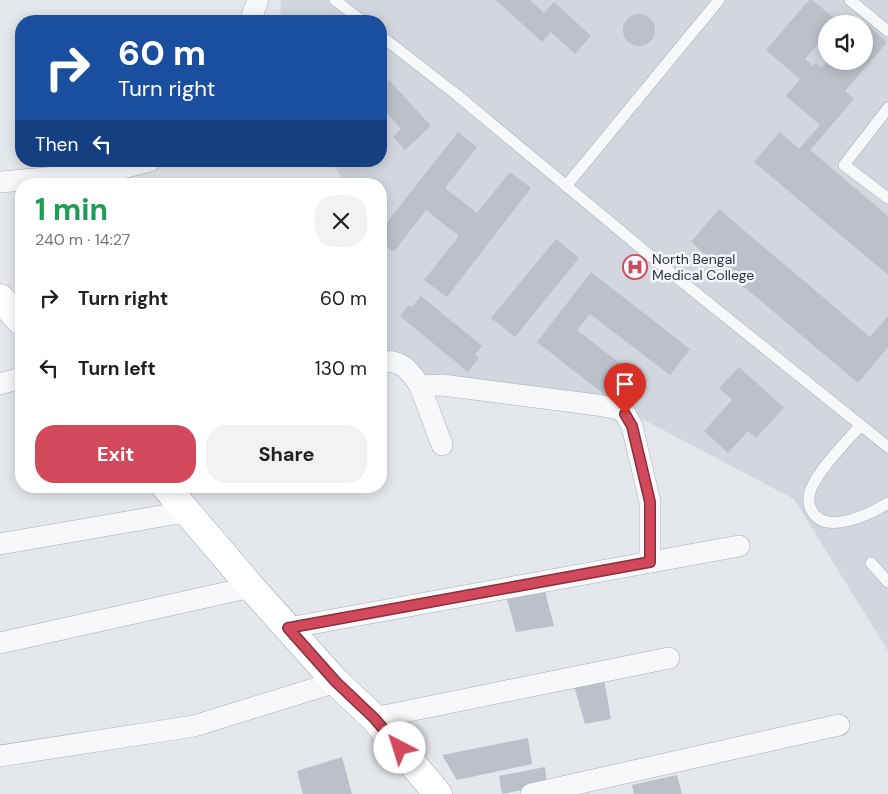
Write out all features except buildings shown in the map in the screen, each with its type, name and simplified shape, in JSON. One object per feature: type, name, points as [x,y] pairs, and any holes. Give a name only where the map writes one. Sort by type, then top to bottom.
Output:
[{"type":"main road","points":[[0,298],[15,314]]},
{"type":"main road","points":[[171,493],[336,682],[374,718],[438,794]]},
{"type":"street","points":[[252,15],[258,0]]},
{"type":"street","points":[[45,178],[102,173],[126,167]]},
{"type":"street","points":[[0,182],[15,181]]},
{"type":"street","points":[[387,362],[396,362],[408,368],[420,386],[442,445]]},
{"type":"street","points":[[0,384],[15,380]]},
{"type":"street","points":[[420,386],[442,386],[597,405],[619,410],[625,414],[632,426],[650,502],[650,562]]},
{"type":"street","points":[[0,544],[186,512]]},
{"type":"street","points":[[288,628],[739,546]]},
{"type":"street","points":[[0,643],[251,587]]},
{"type":"street","points":[[374,718],[669,658]]},
{"type":"street","points":[[0,756],[194,726],[336,682]]},
{"type":"street","points":[[531,794],[839,725]]},
{"type":"lane","points":[[335,0],[354,15]]},
{"type":"lane","points":[[566,186],[719,0]]},
{"type":"lane","points":[[850,0],[888,31]]},
{"type":"lane","points":[[387,41],[457,95],[566,186],[888,447]]},
{"type":"lane","points":[[888,108],[844,165],[888,198]]},
{"type":"lane","points":[[861,425],[814,482],[808,497],[809,505],[818,519],[831,523],[862,516],[888,504]]},
{"type":"lane","points":[[871,563],[888,582]]},
{"type":"shaded area","name":"North Bengal Medical College","points":[[281,0],[888,0],[888,651],[794,499],[629,412],[425,382],[393,350],[387,352],[387,178],[342,178],[335,167],[387,167],[387,15],[280,15]]},
{"type":"place","name":"North Bengal Medical College","points":[[635,267]]},
{"type":"route","points":[[400,748],[374,718],[336,682],[288,628],[650,562],[650,502],[632,426],[625,414]]}]
